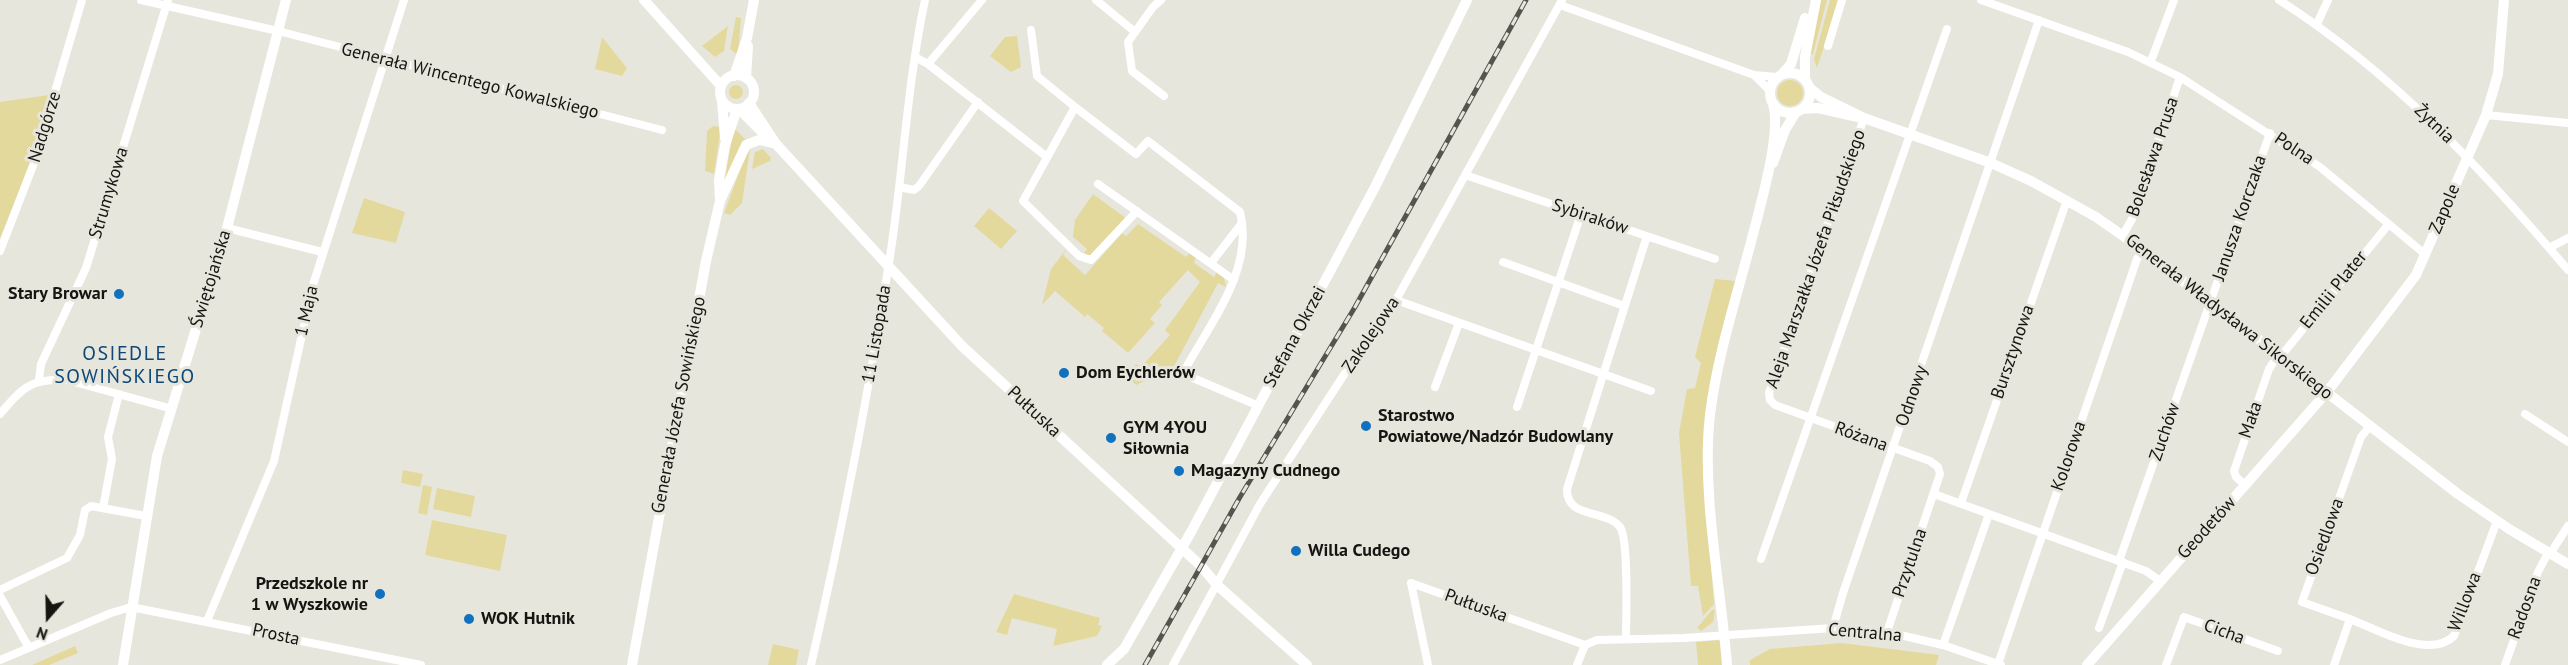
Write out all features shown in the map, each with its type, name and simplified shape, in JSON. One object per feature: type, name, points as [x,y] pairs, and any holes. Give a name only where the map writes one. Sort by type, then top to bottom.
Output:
[{"type":"street","name":"Nadgórze","points":[[0,251],[34,163],[82,0]]},
{"type":"street","name":"Generała Wincentego Kowalskiego","points":[[141,0],[167,2],[662,130]]},
{"type":"street","name":"Świętojańska","points":[[123,665],[153,471],[170,408],[226,228],[286,0]]},
{"type":"street","name":"1 Maja","points":[[207,621],[274,461],[304,322],[322,252],[404,0]]},
{"type":"street","points":[[644,0],[692,55],[727,80],[746,78]]},
{"type":"street","points":[[747,38],[727,80],[722,101],[738,109],[749,103],[753,90],[746,78],[747,38],[754,0]]},
{"type":"street","name":"11 Listopada","points":[[811,665],[847,501],[889,268],[915,57],[925,0]]},
{"type":"street","points":[[928,64],[982,0]]},
{"type":"street","points":[[1096,0],[1135,32]]},
{"type":"street","points":[[1161,0],[1128,42],[1132,71],[1164,96]]},
{"type":"street","name":"Stefana Okrzei","points":[[1107,665],[1124,649],[1259,405],[1375,187],[1467,0]]},
{"type":"street","points":[[1770,91],[1795,55],[1810,0]]},
{"type":"street","points":[[1767,177],[1785,130],[1809,100],[1805,57],[1816,0]]},
{"type":"street","points":[[1828,46],[1842,0]]},
{"type":"street","name":"Polna","points":[[1981,0],[2151,61],[2180,77],[2320,167],[2426,255]]},
{"type":"street","points":[[2151,61],[2174,0]]},
{"type":"street","name":"Żytnia","points":[[2279,0],[2317,24],[2383,76],[2468,156],[2568,270]]},
{"type":"street","points":[[2317,24],[2328,0]]},
{"type":"street","name":"Zapole","points":[[2327,392],[2408,286],[2426,255],[2486,115],[2498,74],[2504,0]]},
{"type":"street","name":"Strumykowa","points":[[39,380],[40,364],[86,268],[167,2]]},
{"type":"street","points":[[1561,2],[1754,75],[1795,73],[1808,84]]},
{"type":"street","name":"Zakolejowa","points":[[1173,665],[1260,504],[1360,350],[1396,300],[1561,2]]},
{"type":"street","name":"Odnowy","points":[[1833,628],[2039,20]]},
{"type":"street","name":"Różana","points":[[1934,494],[1940,474],[1938,467],[1930,461],[1811,419],[1947,28]]},
{"type":"street","points":[[1031,30],[1037,76],[1136,154],[1148,141],[1239,212],[1242,223],[1239,271],[1187,366],[1192,378],[1259,405]]},
{"type":"street","points":[[915,57],[928,64],[978,102],[1047,158]]},
{"type":"street","points":[[1726,665],[1709,474],[1710,416],[1720,365],[1767,177],[1775,127],[1770,91],[1754,75]]},
{"type":"street","name":"Bolesława Prusa","points":[[2123,236],[2132,219],[2180,77]]},
{"type":"street","name":"Generała Władysława Sikorskiego","points":[[1808,84],[1824,98],[1864,118]]},
{"type":"street","name":"Generała Józefa Sowińskiego","points":[[722,101],[725,145]]},
{"type":"street","points":[[899,187],[914,190],[919,186],[978,102]]},
{"type":"street","name":"Pułtuska","points":[[749,103],[776,144]]},
{"type":"street","points":[[1773,104],[1783,112],[1799,110]]},
{"type":"street","points":[[1075,106],[1023,201],[1085,259],[1096,258],[1137,211]]},
{"type":"street","name":"Generała Władysława Sikorskiego","points":[[1799,110],[1818,108],[1864,118],[1991,163],[2067,200],[2143,250],[2496,521],[2568,564]]},
{"type":"street","name":"Pułtuska","points":[[738,109],[776,144],[962,346],[1181,548],[1217,585],[1307,665]]},
{"type":"street","name":"Generała Józefa Sowińskiego","points":[[632,665],[706,261],[720,201],[719,180],[725,145],[738,109]]},
{"type":"street","points":[[2486,115],[2568,123]]},
{"type":"street","name":"Aleja Marszałka Józefa Piłsudskiego","points":[[1811,419],[1775,405],[1770,400],[1769,393],[1864,118]]},
{"type":"street","name":"Janusza Korczaka","points":[[2211,302],[2270,133]]},
{"type":"street","points":[[720,201],[746,145],[759,140],[776,144]]},
{"type":"street","name":"Sybiraków","points":[[1465,175],[1715,259]]},
{"type":"street","points":[[1098,184],[1234,280]]},
{"type":"street","name":"Bursztynowa","points":[[1961,504],[2067,200]]},
{"type":"street","points":[[1516,407],[1581,214]]},
{"type":"street","points":[[1211,264],[1242,223]]},
{"type":"street","name":"Emilii Plater","points":[[2280,355],[2388,225]]},
{"type":"street","points":[[226,228],[322,252]]},
{"type":"street","points":[[1577,665],[1585,645],[1597,640],[1626,639],[1624,535],[1613,521],[1576,508],[1567,494],[1602,374],[1647,236]]},
{"type":"street","points":[[2549,248],[2568,238]]},
{"type":"street","name":"Kolorowa","points":[[2000,664],[2137,259],[2143,250]]},
{"type":"street","points":[[1503,262],[1624,306]]},
{"type":"street","points":[[1396,300],[1651,391]]},
{"type":"street","name":"Zuchów","points":[[2099,628],[2211,302]]},
{"type":"street","points":[[1435,387],[1459,323]]},
{"type":"street","name":"Mała","points":[[2245,485],[2236,477],[2234,471],[2269,369],[2280,355]]},
{"type":"street","points":[[0,414],[18,392],[39,380],[67,380],[170,408]]},
{"type":"street","name":"Geodetów","points":[[2087,665],[2327,392]]},
{"type":"street","points":[[103,508],[112,459],[108,437],[119,394]]},
{"type":"street","points":[[2525,414],[2568,442]]},
{"type":"street","points":[[1761,559],[1811,419]]},
{"type":"street","name":"Osiedlowa","points":[[2350,619],[2302,602],[2361,437],[2370,426]]},
{"type":"street","points":[[1934,494],[2151,573],[2160,581]]},
{"type":"street","name":"Przytulna","points":[[1887,632],[1934,494]]},
{"type":"street","points":[[0,590],[67,558],[80,535],[85,510],[91,506],[146,516]]},
{"type":"street","points":[[1943,645],[1989,514]]},
{"type":"street","name":"Willowa","points":[[2350,619],[2421,646],[2448,642],[2454,636],[2496,521]]},
{"type":"street","name":"Radosna","points":[[2505,665],[2538,572],[2568,526]]},
{"type":"street","name":"Pułtuska","points":[[1428,665],[1411,583],[1585,645]]},
{"type":"street","points":[[0,596],[29,648]]},
{"type":"street","points":[[0,660],[111,613],[131,608]]},
{"type":"street","name":"Prosta","points":[[131,608],[207,621],[421,665]]},
{"type":"street","name":"Cicha","points":[[2166,665],[2184,617],[2278,651]]},
{"type":"street","points":[[2334,665],[2350,619]]},
{"type":"street","name":"Centralna","points":[[1626,639],[1684,638],[1833,628],[1887,632],[1943,645],[2000,664]]},
{"type":"shaded area","points":[[1820,0],[1827,0],[1813,54],[1808,55]]},
{"type":"shaded area","points":[[1830,0],[1839,0],[1817,68],[1814,59]]},
{"type":"shaded area","points":[[736,17],[741,18],[738,55],[730,49]]},
{"type":"shaded area","points":[[728,26],[724,51],[715,57],[702,46]]},
{"type":"shaded area","points":[[1017,36],[1021,67],[1011,72],[990,56],[1005,37]]},
{"type":"shaded area","points":[[602,37],[627,68],[622,76],[595,69]]},
{"type":"shaded area","points":[[1790,80],[1799,84],[1803,93],[1799,102],[1790,106],[1781,102],[1777,93],[1781,84]]},
{"type":"shaded area","points":[[733,85],[739,85],[743,92],[739,99],[733,99],[729,95],[729,89]]},
{"type":"shaded area","points":[[49,95],[32,159],[0,238],[0,102]]},
{"type":"shaded area","points":[[713,126],[721,127],[714,174],[705,171],[707,131]]},
{"type":"shaded area","points":[[734,128],[746,140],[724,183]]},
{"type":"shaded area","points":[[750,149],[742,203],[730,215],[724,213],[745,157]]},
{"type":"shaded area","points":[[763,149],[771,158],[770,161],[752,169],[755,152]]},
{"type":"shaded area","points":[[1093,194],[1127,219],[1091,257],[1083,254],[1087,249],[1073,237],[1075,220]]},
{"type":"shaded area","points":[[364,198],[405,212],[396,243],[352,233]]},
{"type":"shaded area","points":[[989,208],[1017,231],[1001,249],[974,226]]},
{"type":"shaded area","points":[[1138,224],[1186,257],[1190,252],[1196,256],[1194,263],[1214,277],[1217,272],[1224,278],[1226,287],[1218,283],[1170,374],[1153,371],[1145,381],[1136,385],[1125,376],[1136,364],[1141,367],[1170,335],[1165,330],[1200,282],[1188,270],[1159,302],[1162,305],[1150,319],[1155,323],[1128,353],[1102,331],[1104,328],[1087,314],[1085,317],[1055,291],[1042,305],[1051,269],[1067,248],[1063,255],[1085,275],[1122,233],[1126,236]]},
{"type":"shaded area","points":[[1715,279],[1735,281],[1704,480],[1714,604],[1703,616],[1698,586],[1691,586],[1679,433],[1687,389],[1695,388],[1701,363],[1695,357]]},
{"type":"shaded area","points":[[403,470],[423,474],[420,487],[401,483]]},
{"type":"shaded area","points":[[423,485],[432,487],[427,515],[418,513]]},
{"type":"shaded area","points":[[437,488],[475,496],[471,517],[433,509]]},
{"type":"shaded area","points":[[432,520],[507,535],[500,571],[425,555]]},
{"type":"shaded area","points":[[1014,594],[1100,618],[1098,625],[1102,626],[1097,636],[1053,646],[1057,629],[1012,618],[1007,635],[996,632]]},
{"type":"shaded area","points":[[1712,610],[1715,610],[1713,622],[1701,631],[1697,628]]},
{"type":"shaded area","points":[[1721,640],[1722,665],[1698,665],[1696,642]]},
{"type":"shaded area","points":[[1842,643],[1939,655],[1936,665],[1750,665],[1750,660],[1770,649]]},
{"type":"shaded area","points":[[773,644],[799,650],[796,665],[768,665]]},
{"type":"shaded area","points":[[75,646],[78,653],[49,665],[32,665]]},
{"type":"railway","points":[[1145,665],[1240,497],[1355,307],[1526,0]]},
{"type":"place","name":"Stary Browar","points":[[119,294]]},
{"type":"place","name":"Dom Eychlerów","points":[[1064,373]]},
{"type":"place","name":"Starostwo Powiatowe/Nadzór Budowlany","points":[[1366,426]]},
{"type":"place","name":"GYM 4YOU Siłownia","points":[[1111,438]]},
{"type":"place","name":"Magazyny Cudnego","points":[[1179,471]]},
{"type":"place","name":"Willa Cudego","points":[[1296,551]]},
{"type":"place","name":"Przedszkole nr 1 w Wyszkowie","points":[[380,594]]},
{"type":"place","name":"WOK Hutnik","points":[[469,619]]},
{"type":"district","name":"OSIEDLE SOWIŃSKIEGO","points":[[125,366]]}]
